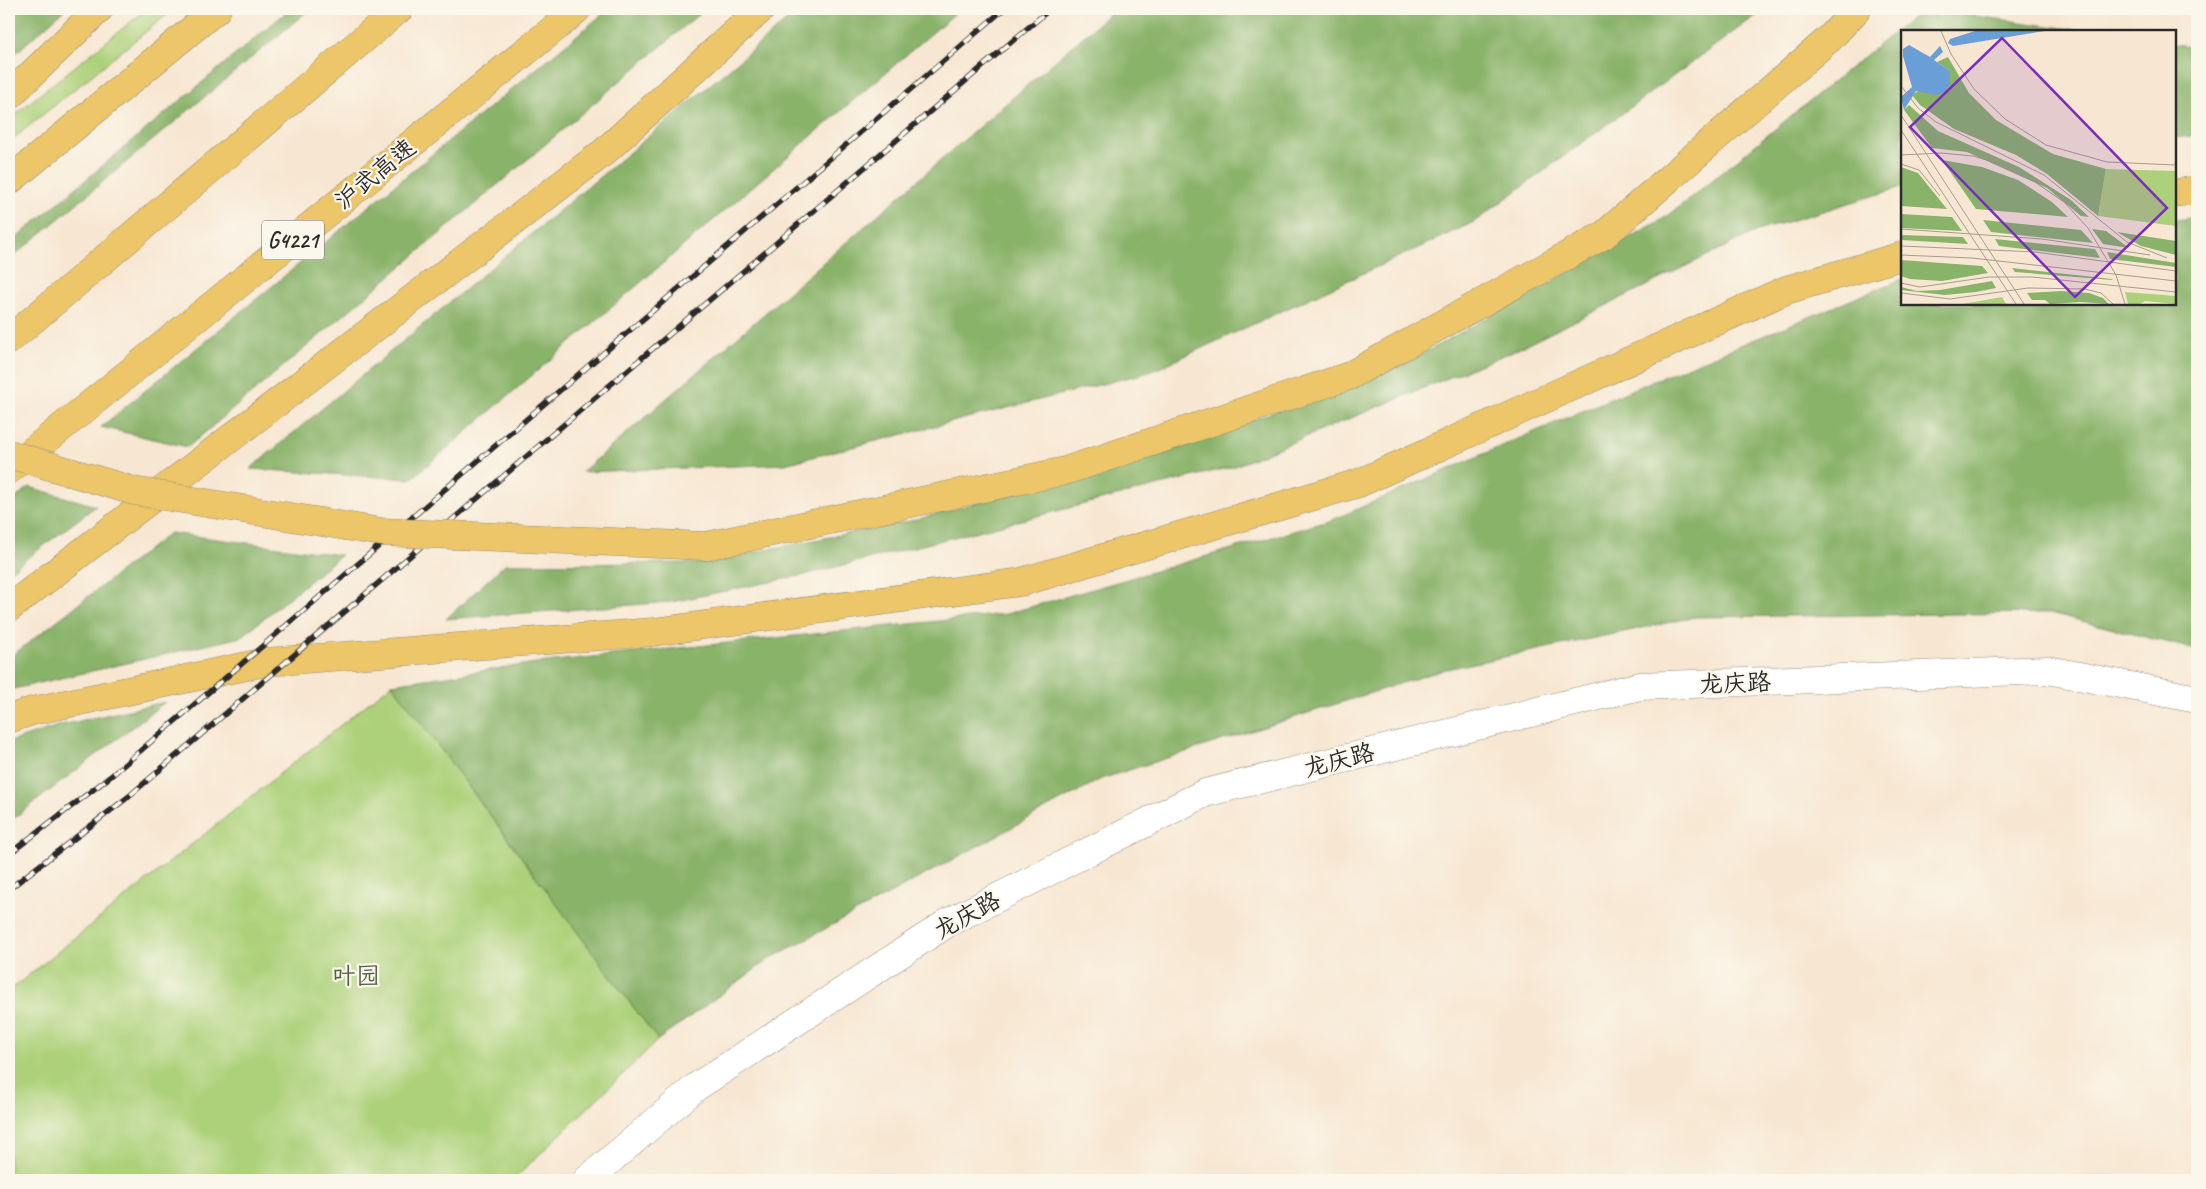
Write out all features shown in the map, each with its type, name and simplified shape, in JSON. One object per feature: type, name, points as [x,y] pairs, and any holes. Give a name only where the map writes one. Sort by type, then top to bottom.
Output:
[{"type":"highway","points":[[9,96],[99,9]]},
{"type":"highway","points":[[9,181],[217,9]]},
{"type":"highway","points":[[9,340],[399,9]]},
{"type":"highway","name":"沪武高速","points":[[9,470],[576,9]]},
{"type":"highway","points":[[9,608],[604,152],[761,9]]},
{"type":"highway","points":[[9,454],[134,491],[381,532],[706,546],[1064,471],[1349,376],[1604,235],[1830,38],[1857,9]]},
{"type":"highway","points":[[2176,193],[2197,190]]},
{"type":"highway","points":[[9,719],[32,711],[266,662],[653,632],[1021,582],[1359,483],[1786,290],[1901,256]]},
{"type":"street","name":"龙庆路","points":[[587,1180],[696,1087],[949,922],[1204,793],[1640,686],[2048,670],[2197,699]]},
{"type":"green space","points":[[9,9],[65,9],[9,59]]},
{"type":"green space","points":[[147,9],[174,9],[9,142],[9,119]]},
{"type":"green space","points":[[290,9],[310,9],[9,260],[9,244]]},
{"type":"green space","points":[[609,9],[705,9],[188,447],[101,427]]},
{"type":"green space","points":[[801,9],[960,9],[411,479],[250,469]]},
{"type":"green space","points":[[1115,9],[1765,9],[1474,222],[1150,372],[785,464],[582,472]]},
{"type":"green space","points":[[1923,9],[2079,30],[1901,30],[1901,187],[1757,231],[1518,349],[1235,466],[804,575],[671,602],[446,619],[505,564],[699,563],[915,520],[1179,446],[1401,366],[1668,216]]},
{"type":"green space","points":[[2176,44],[2197,47],[2197,135],[2176,138]]},
{"type":"green space","points":[[2197,217],[2197,650],[2050,613],[1695,617],[1446,669],[1101,779],[768,960],[658,1040],[392,684],[536,663],[1006,614],[1332,520],[1633,389],[1901,279],[1901,305],[2176,305],[2176,220]]},
{"type":"green space","points":[[29,487],[96,506],[9,572],[9,504]]},
{"type":"green space","points":[[170,533],[341,555],[241,637],[9,690],[9,658]]},
{"type":"green space","name":"叶园","points":[[392,684],[658,1040],[513,1180],[9,1180],[9,991]]},
{"type":"green space","points":[[165,702],[9,822],[9,742],[61,725]]},
{"type":"railway","points":[[9,854],[111,776],[1004,9]]},
{"type":"railway","points":[[9,889],[128,797],[1050,9]]}]
